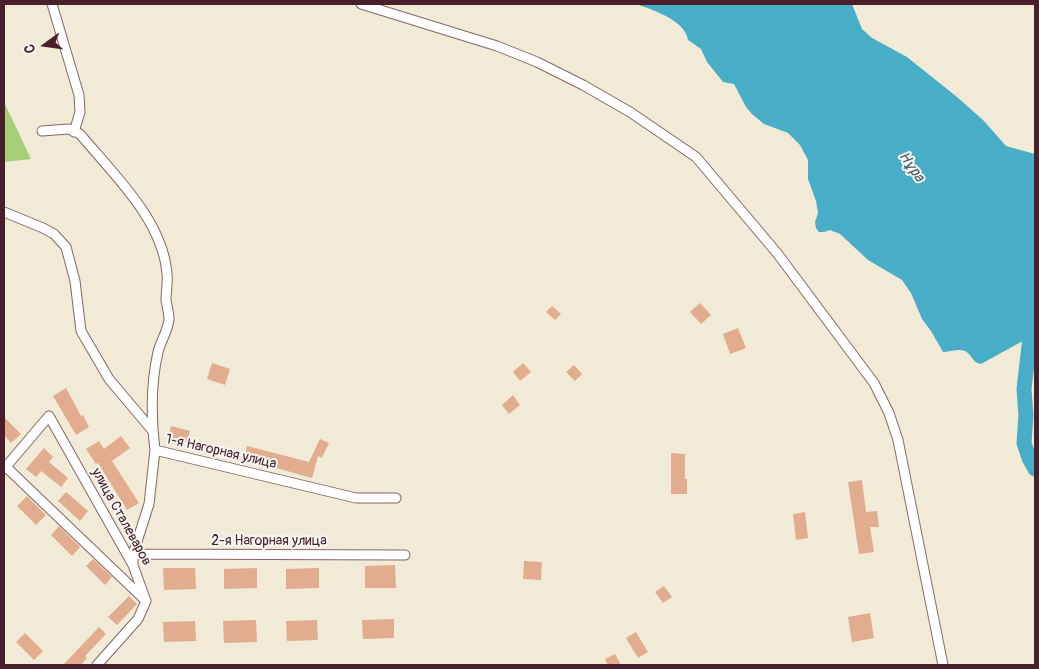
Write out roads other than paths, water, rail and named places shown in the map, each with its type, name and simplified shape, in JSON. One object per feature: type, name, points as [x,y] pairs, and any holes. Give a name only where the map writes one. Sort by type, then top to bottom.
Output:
[{"type":"street","points":[[52,4],[79,95],[80,112],[74,132]]},
{"type":"street","points":[[361,4],[497,46],[537,62],[630,112],[696,158],[724,189],[777,254],[874,383],[889,413],[898,440],[944,665]]},
{"type":"street","points":[[42,131],[69,129],[80,134],[136,200],[152,226],[164,258],[168,275],[166,301],[169,319],[166,334],[159,350],[154,381],[152,430],[155,450]]},
{"type":"street","points":[[4,212],[54,234],[66,247],[75,281],[81,330],[109,380],[152,430]]},
{"type":"street","name":"улица Сталеваров","points":[[48,416],[134,564],[146,601],[4,467],[48,416]]},
{"type":"street","name":"1-я Нагорная улица","points":[[134,564],[133,554],[150,504],[155,450],[356,498],[396,498]]},
{"type":"street","name":"2-я Нагорная улица","points":[[133,554],[405,555]]},
{"type":"street","points":[[97,665],[138,619],[146,601]]},
{"type":"water","points":[[636,4],[852,4],[862,29],[872,38],[907,57],[957,97],[983,120],[1006,146],[1035,154],[1035,336],[981,364],[962,350],[943,352],[922,319],[911,293],[902,280],[868,260],[840,234],[830,230],[819,232],[816,228],[815,222],[818,213],[816,201],[808,179],[808,160],[800,145],[788,133],[764,124],[752,114],[746,107],[734,84],[723,82],[707,62],[701,49],[688,40],[686,33],[675,21]]},
{"type":"waterway","name":"Нұра","points":[[1019,320],[1030,337],[1024,389],[1026,415],[1024,443],[1035,469]]}]
